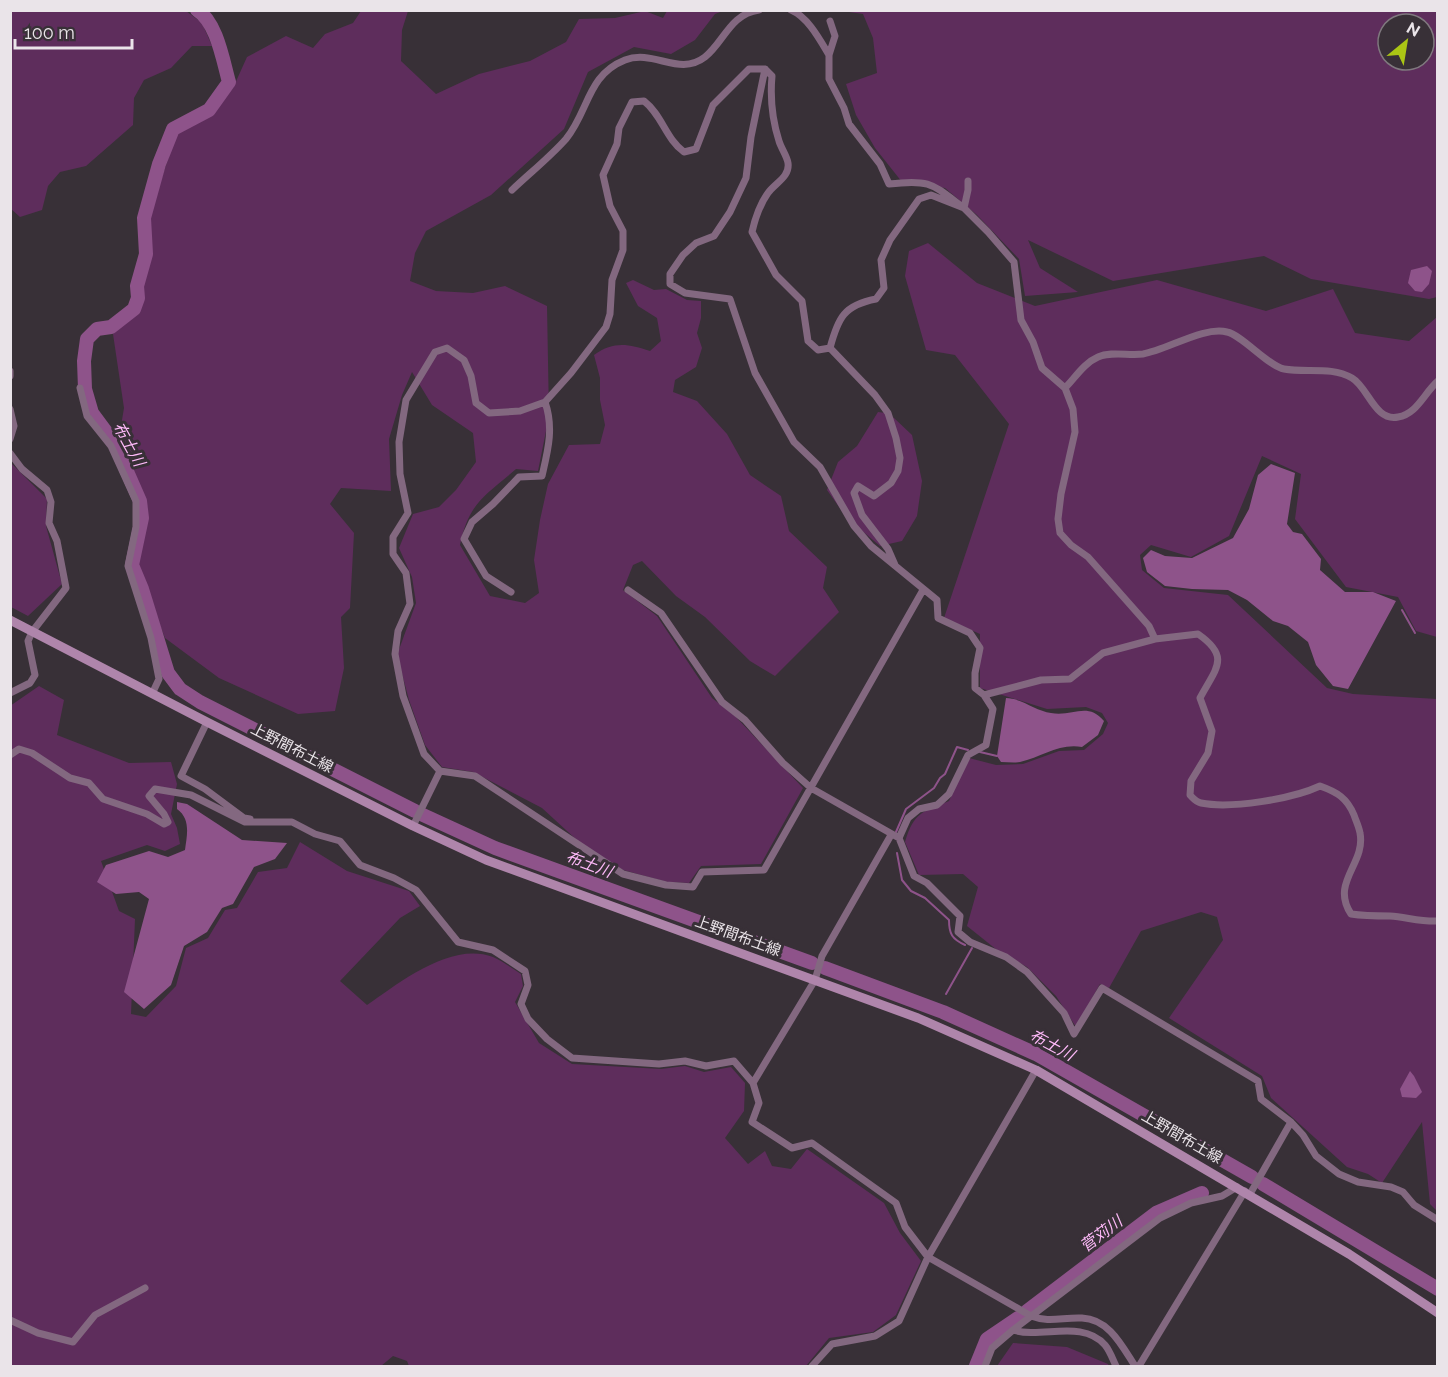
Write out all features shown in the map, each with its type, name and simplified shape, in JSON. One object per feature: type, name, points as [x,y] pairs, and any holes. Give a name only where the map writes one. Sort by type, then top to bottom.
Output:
[{"type":"main road","name":"上野間布土線","points":[[10,620],[413,826],[486,860],[918,1018],[1036,1070],[1348,1254],[1437,1313]]},
{"type":"street","points":[[512,190],[566,138],[582,113],[591,89],[602,74],[625,60],[643,56],[686,66],[704,57],[736,20],[759,10]]},
{"type":"street","points":[[791,10],[813,30],[829,55]]},
{"type":"street","points":[[830,21],[835,36],[829,55],[828,79],[844,108],[849,124],[880,164],[890,184],[914,182],[934,185],[964,208],[1014,262],[1022,320],[1034,342],[1042,368],[1065,388],[1073,409],[1075,432],[1061,494],[1058,519],[1060,533],[1071,545],[1088,557],[1149,626],[1155,639]]},
{"type":"street","points":[[830,348],[818,350],[808,341],[802,301],[776,275],[752,232],[754,219],[768,192],[785,177],[789,164],[779,141],[773,115],[770,99],[772,76],[765,69],[749,69],[713,105],[696,149],[684,152],[675,146],[652,107],[644,101],[632,102],[619,128],[617,144],[603,176],[610,206],[623,231],[623,250],[612,280],[610,314],[606,327],[571,373],[545,402],[520,411],[489,413],[476,403],[471,376],[464,360],[447,348],[435,352],[406,400],[399,442],[400,474],[408,513],[393,537],[393,554],[406,573],[410,604],[398,631],[395,654],[403,696],[411,722],[424,754],[440,771],[475,776],[623,874],[666,885],[693,887],[702,872],[764,870],[924,590]]},
{"type":"street","points":[[765,69],[746,178],[730,212],[714,236],[696,243],[683,255],[670,273],[670,284],[685,293],[730,298],[755,373],[794,442],[820,467],[854,526],[870,546],[937,600],[938,618],[970,633],[980,648],[975,673],[975,688],[984,695],[993,709],[986,745],[968,755],[949,794],[937,805],[919,809],[908,818],[899,838],[914,876],[927,883],[960,916],[958,932],[979,947],[1006,957],[1027,972],[1064,1013],[1074,1034],[1102,988],[1258,1081],[1261,1099],[1291,1122],[1303,1135],[1316,1156],[1339,1174],[1358,1182],[1391,1187],[1403,1192],[1414,1205],[1437,1220]]},
{"type":"street","points":[[964,208],[968,181]]},
{"type":"street","points":[[830,348],[836,328],[846,312],[858,302],[876,299],[884,288],[881,260],[890,240],[919,199],[931,195],[964,208]]},
{"type":"street","points":[[1065,388],[1089,362],[1100,356],[1144,354],[1205,333],[1227,332],[1282,369],[1339,372],[1355,379],[1371,402],[1386,416],[1397,418],[1413,412],[1437,381]]},
{"type":"street","points":[[830,348],[875,395],[888,413],[896,438],[900,458],[898,471],[891,483],[874,496],[858,486],[854,493],[862,515],[888,549],[896,567]]},
{"type":"street","points":[[10,371],[10,376]]},
{"type":"street","points":[[80,388],[87,416],[111,446],[136,501],[136,527],[128,566],[152,638],[159,679],[152,694]]},
{"type":"street","points":[[510,592],[486,576],[464,539],[471,522],[493,504],[519,477],[542,476],[548,451],[551,418],[545,402]]},
{"type":"street","points":[[10,409],[14,426],[10,439]]},
{"type":"street","points":[[10,453],[22,469],[47,490],[51,502],[49,524],[57,541],[66,588],[32,632],[28,641],[35,675],[30,682],[10,693]]},
{"type":"street","points":[[628,590],[661,613],[722,702],[745,720],[783,763],[811,788],[899,838]]},
{"type":"street","points":[[984,695],[1041,680],[1070,678],[1103,653],[1155,639],[1198,634],[1218,653],[1218,664],[1200,698],[1212,731],[1208,753],[1191,781],[1190,795],[1198,802],[1233,805],[1305,793],[1320,786],[1337,792],[1351,808],[1361,834],[1358,852],[1343,889],[1344,903],[1351,914],[1437,921]]},
{"type":"street","points":[[207,722],[181,776],[205,789],[244,818],[258,822]]},
{"type":"street","points":[[10,755],[19,749],[32,753],[70,778],[89,783],[103,799],[147,814],[164,824],[168,822],[164,814],[149,796],[154,789],[191,795],[245,822],[292,822],[315,834],[340,841],[360,865],[394,878],[416,890],[459,942],[492,950],[525,971],[528,985],[521,1004],[528,1019],[547,1039],[572,1058],[659,1064],[686,1061],[706,1066],[734,1061],[753,1083],[759,1103],[752,1122],[792,1148],[812,1143],[896,1203],[905,1227],[928,1257],[1031,1316],[1043,1320],[1083,1318],[1094,1320],[1114,1333],[1137,1366],[1244,1191],[1291,1122]]},
{"type":"street","points":[[413,826],[440,771]]},
{"type":"street","points":[[753,1083],[815,980],[822,956],[891,835]]},
{"type":"street","points":[[812,1366],[832,1344],[875,1336],[899,1320],[928,1257],[1036,1070]]},
{"type":"street","points":[[985,1366],[992,1348],[1013,1330],[1160,1218],[1191,1203],[1244,1191]]},
{"type":"street","points":[[10,1320],[38,1333],[74,1342],[95,1315],[145,1288]]},
{"type":"street","points":[[1013,1330],[1025,1334],[1078,1331],[1093,1335],[1106,1346],[1115,1366]]},
{"type":"shaded area","points":[[10,11],[186,11],[202,23],[212,46],[192,46],[171,68],[144,80],[134,98],[133,125],[86,166],[60,172],[48,186],[42,210],[20,217],[10,208]]},
{"type":"shaded area","points":[[361,11],[408,11],[402,30],[401,61],[436,94],[479,74],[530,61],[566,42],[579,19],[615,18],[645,11],[663,18],[667,11],[723,11],[715,14],[695,40],[671,54],[634,47],[588,72],[564,129],[491,195],[426,231],[415,253],[410,281],[436,291],[473,293],[505,286],[547,306],[549,416],[538,471],[516,469],[487,494],[468,519],[460,545],[490,596],[525,603],[539,593],[534,560],[548,484],[569,445],[600,444],[605,425],[600,400],[600,378],[594,355],[608,347],[621,345],[650,351],[661,341],[657,318],[638,306],[626,283],[633,280],[654,290],[666,289],[687,300],[701,301],[701,318],[697,333],[702,348],[696,367],[675,380],[673,392],[697,401],[727,434],[750,475],[781,496],[789,531],[827,567],[823,588],[839,612],[775,676],[750,661],[705,617],[676,596],[642,561],[633,565],[623,590],[657,616],[712,698],[735,716],[803,788],[761,864],[701,866],[689,883],[667,882],[623,870],[579,842],[542,808],[473,772],[442,767],[425,745],[409,700],[397,655],[416,603],[412,577],[399,548],[413,514],[439,507],[456,490],[476,462],[473,433],[432,405],[412,372],[402,395],[389,439],[391,491],[341,488],[330,504],[354,533],[350,608],[341,617],[344,668],[335,711],[298,714],[219,678],[165,638],[137,567],[148,509],[140,486],[118,444],[124,408],[113,334],[137,312],[150,258],[149,215],[177,133],[211,114],[233,88],[247,57],[286,36],[313,48],[325,34],[353,23]]},
{"type":"shaded area","points":[[842,11],[1437,11],[1437,297],[1429,299],[1311,279],[1264,256],[1113,281],[1028,240],[1040,268],[1078,292],[1025,296],[1019,259],[977,215],[945,188],[902,182],[875,148],[856,115],[846,84],[877,73],[873,38],[863,14]]},
{"type":"shaded area","points":[[928,243],[977,283],[1035,306],[1157,280],[1266,311],[1333,289],[1355,333],[1409,341],[1437,317],[1437,637],[1416,631],[1398,597],[1346,587],[1295,519],[1301,474],[1262,456],[1229,536],[1191,557],[1151,545],[1140,555],[1142,570],[1164,588],[1228,595],[1327,688],[1353,694],[1437,699],[1437,1211],[1430,1204],[1422,1122],[1382,1183],[1368,1174],[1347,1167],[1271,1098],[1262,1076],[1169,1018],[1223,940],[1217,917],[1201,912],[1141,931],[1109,988],[1100,984],[1076,1027],[1056,996],[1027,967],[997,950],[967,926],[978,887],[963,874],[919,875],[905,842],[908,832],[920,814],[949,801],[969,758],[996,765],[1023,764],[1059,751],[1084,750],[1103,734],[1108,723],[1102,713],[1086,707],[1047,709],[980,688],[980,634],[944,618],[1009,424],[955,355],[926,350],[905,276],[909,251]]},
{"type":"shaded area","points":[[1427,266],[1432,271],[1429,284],[1422,292],[1415,291],[1408,283],[1411,270]]},
{"type":"shaded area","points":[[878,412],[886,413],[894,418],[912,435],[922,481],[917,516],[902,541],[880,546],[847,518],[827,490],[838,462],[857,446]]},
{"type":"shaded area","points":[[10,462],[47,499],[46,526],[62,584],[28,616],[11,607]]},
{"type":"shaded area","points":[[1271,464],[1295,473],[1287,524],[1293,532],[1302,534],[1321,559],[1320,570],[1345,592],[1373,592],[1396,601],[1348,689],[1333,686],[1316,665],[1308,642],[1288,626],[1273,621],[1247,600],[1228,590],[1165,586],[1147,572],[1143,558],[1151,550],[1165,556],[1192,558],[1233,538],[1249,509],[1258,475]]},
{"type":"shaded area","points":[[39,686],[64,700],[57,735],[129,763],[171,762],[177,784],[171,814],[180,844],[165,851],[147,845],[101,861],[119,911],[135,919],[131,1014],[146,1017],[176,986],[186,948],[208,938],[225,910],[237,908],[258,872],[287,868],[300,842],[347,871],[409,891],[420,906],[400,918],[340,981],[367,1005],[410,976],[443,959],[477,954],[493,957],[521,974],[523,986],[515,1002],[539,1043],[572,1064],[661,1069],[685,1066],[704,1072],[731,1067],[745,1083],[744,1111],[725,1138],[748,1164],[765,1151],[772,1166],[791,1169],[807,1149],[884,1203],[900,1233],[921,1261],[896,1315],[873,1332],[829,1338],[806,1366],[409,1366],[407,1361],[393,1356],[381,1366],[11,1366],[10,706]]},
{"type":"shaded area","points":[[1006,698],[1051,713],[1092,712],[1104,721],[1098,735],[1082,747],[1066,747],[1020,762],[1001,762],[997,756]]},
{"type":"shaded area","points":[[177,802],[187,804],[242,840],[287,843],[275,859],[254,867],[233,904],[222,908],[207,932],[184,946],[171,985],[144,1009],[124,992],[149,899],[139,892],[116,894],[97,882],[106,865],[149,851],[168,857],[185,850],[186,822],[177,809]]},
{"type":"shaded area","points":[[1410,1071],[1422,1092],[1416,1098],[1402,1097],[1400,1089]]},
{"type":"shaded area","points":[[1013,1343],[1067,1347],[1109,1366],[997,1366]]},
{"type":"waterway","name":"布土川","points":[[197,10],[210,23],[222,53],[229,82],[209,110],[173,129],[159,164],[144,218],[146,254],[137,286],[138,298],[134,309],[111,327],[97,329],[87,339],[84,361],[85,389],[92,413],[115,444],[140,501],[142,518],[132,565],[142,589],[168,673],[180,689],[200,702],[415,811]]},
{"type":"waterway","points":[[1402,610],[1415,633]]},
{"type":"waterway","points":[[896,832],[906,809],[934,788],[945,774],[957,747],[968,750]]},
{"type":"waterway","points":[[980,752],[997,756]]},
{"type":"waterway","name":"布土川","points":[[423,815],[495,848],[812,963]]},
{"type":"waterway","points":[[897,853],[902,880],[911,891],[925,898],[949,920],[952,936],[965,945]]},
{"type":"waterway","points":[[946,994],[972,948]]},
{"type":"waterway","name":"布土川","points":[[825,968],[943,1012],[1036,1054],[1252,1177]]},
{"type":"waterway","name":"布土川","points":[[1263,1184],[1438,1289]]},
{"type":"waterway","name":"菅苅川","points":[[1027,1311],[1156,1213],[1202,1193]]},
{"type":"waterway","name":"菅苅川","points":[[976,1366],[987,1339],[1018,1318]]}]
